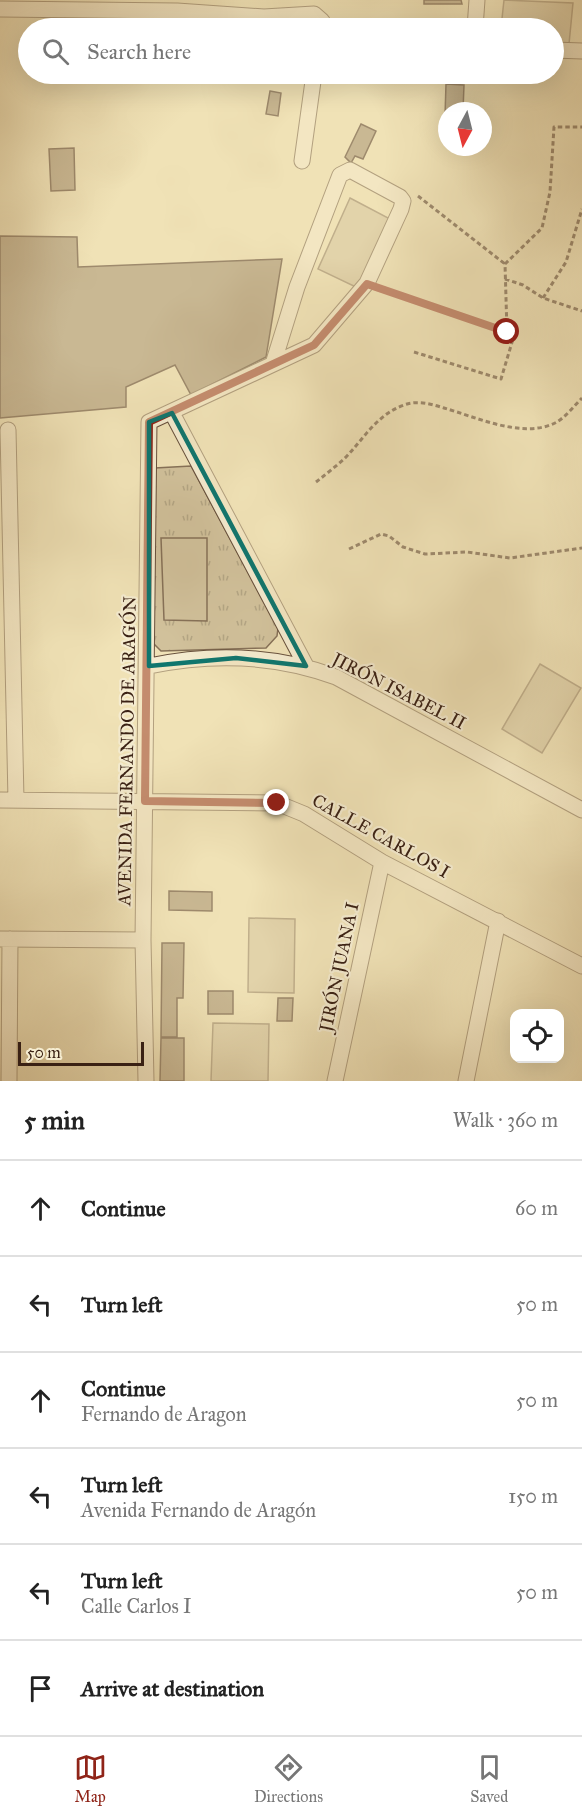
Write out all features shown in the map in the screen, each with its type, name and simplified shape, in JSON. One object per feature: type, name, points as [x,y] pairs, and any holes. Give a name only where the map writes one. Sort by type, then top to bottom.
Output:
[{"type":"street","points":[[476,18],[477,0]]},
{"type":"street","points":[[0,9],[78,5],[177,6],[264,17],[283,7],[320,18]]},
{"type":"street","points":[[564,50],[582,51]]},
{"type":"street","points":[[302,161],[313,84]]},
{"type":"street","points":[[273,364],[297,287],[340,175],[350,170],[403,201],[367,284],[314,345],[172,413],[306,666]]},
{"type":"street","name":"AVENIDA FERNANDO DE ARAGÓN","points":[[146,1081],[144,940],[149,422],[172,413]]},
{"type":"street","points":[[8,430],[16,800]]},
{"type":"street","name":"JIRÓN ISABEL II","points":[[148,666],[172,662],[236,658],[306,666],[336,677],[582,810]]},
{"type":"street","name":"CALLE CARLOS I","points":[[0,800],[277,803],[322,824],[382,862],[582,966]]},
{"type":"street","name":"JIRÓN JUANA I","points":[[335,1081],[382,862]]},
{"type":"street","points":[[466,1081],[498,921]]},
{"type":"street","points":[[9,1081],[5,939],[144,940]]},
{"type":"path","points":[[507,332],[505,264],[542,228],[550,192],[554,127],[582,127]]},
{"type":"path","points":[[418,196],[505,264]]},
{"type":"path","points":[[543,298],[566,262],[582,209]]},
{"type":"path","points":[[576,231],[582,232]]},
{"type":"path","points":[[505,279],[523,285],[543,298],[582,312]]},
{"type":"path","points":[[367,284],[507,332],[513,339],[501,379],[414,352]]},
{"type":"path","points":[[316,483],[344,458],[369,428],[389,412],[406,404],[424,402],[494,423],[521,428],[542,428],[557,422],[582,398]]},
{"type":"path","points":[[349,549],[381,534],[389,536],[403,547],[425,554],[467,552],[510,558],[582,548]]},
{"type":"highlighted area","points":[[172,413],[306,666],[236,658],[149,666],[149,422]]},
{"type":"green space","points":[[504,0],[573,3],[569,44],[564,44],[564,18],[502,18]]},
{"type":"green space","points":[[350,198],[392,220],[360,289],[318,269]]},
{"type":"green space","points":[[191,466],[278,628],[277,636],[266,648],[161,651],[152,642],[155,468]]},
{"type":"green space","points":[[161,538],[207,538],[207,621],[164,620]]},
{"type":"green space","points":[[540,664],[581,688],[542,753],[502,729]]},
{"type":"green space","points":[[249,918],[295,919],[294,993],[248,992]]},
{"type":"green space","points":[[213,1023],[269,1024],[268,1081],[211,1081]]},
{"type":"building","points":[[424,0],[461,0],[462,4],[424,4]]},
{"type":"building","points":[[446,84],[464,85],[463,102],[445,102]]},
{"type":"building","points":[[270,91],[281,93],[278,116],[266,114]]},
{"type":"building","points":[[361,124],[376,131],[363,159],[355,156],[351,163],[345,157]]},
{"type":"building","points":[[74,148],[75,190],[51,191],[49,149]]},
{"type":"building","points":[[0,236],[77,237],[78,267],[282,259],[266,357],[191,395],[175,365],[126,387],[126,407],[0,418]]},
{"type":"building","points":[[169,891],[212,892],[212,911],[169,910]]},
{"type":"building","points":[[162,943],[184,943],[183,998],[177,998],[177,1037],[161,1037]]},
{"type":"building","points":[[208,991],[233,991],[233,1014],[208,1014]]},
{"type":"building","points":[[278,998],[293,998],[292,1021],[277,1021]]},
{"type":"building","points":[[161,1038],[184,1038],[184,1081],[160,1081]]},
{"type":"route","points":[[277,803],[145,801],[149,422],[314,345],[367,284],[507,332]]}]
